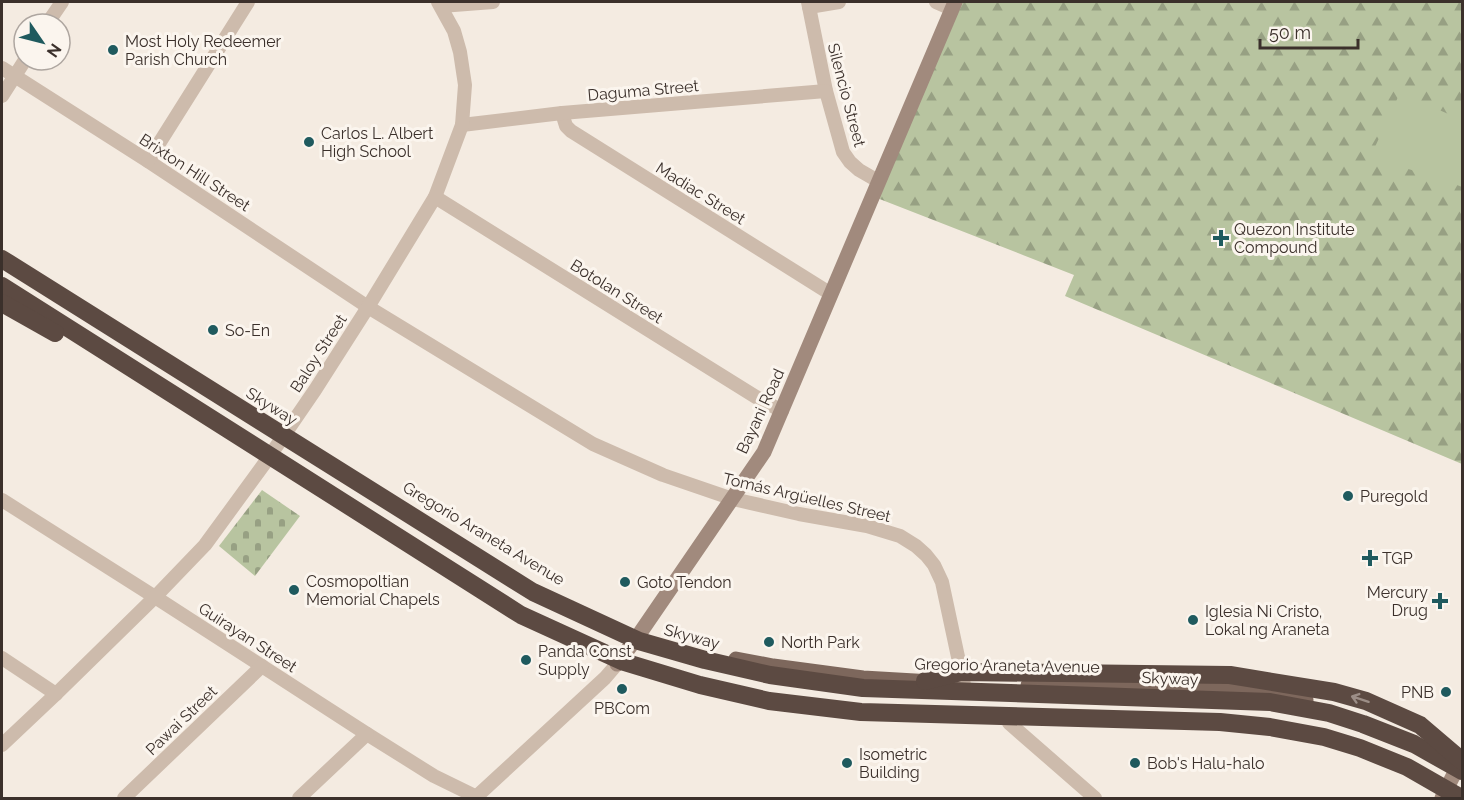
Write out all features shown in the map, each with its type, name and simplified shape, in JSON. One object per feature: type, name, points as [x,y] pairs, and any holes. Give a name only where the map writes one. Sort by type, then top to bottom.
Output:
[{"type":"highway","name":"Skyway","points":[[2,259],[532,592],[639,641],[705,660],[770,675],[863,688],[1270,702],[1329,713],[1363,724],[1414,744],[1462,771]]},
{"type":"highway","points":[[2,286],[521,615],[624,662],[700,685],[769,701],[861,712],[1220,722],[1270,727],[1324,737],[1360,748],[1407,767],[1461,798]]},
{"type":"highway","points":[[2,303],[214,419]]},
{"type":"highway","points":[[925,681],[963,679],[983,672],[1230,675],[1334,692],[1366,701],[1420,725],[1462,759]]},
{"type":"main road","name":"Gregorio Araneta Avenue","points":[[2,253],[536,589],[639,636],[707,653],[773,666],[863,678],[925,681]]},
{"type":"main road","points":[[2,293],[521,619],[617,664],[701,690],[770,705],[862,719],[1224,728],[1270,734],[1359,754],[1405,774],[1444,798]]},
{"type":"main road","name":"Gregorio Araneta Avenue","points":[[963,679],[1229,688],[1270,692],[1331,705],[1365,716],[1417,736],[1462,759]]},
{"type":"street","points":[[148,161],[248,2]]},
{"type":"street","points":[[440,4],[493,2]]},
{"type":"street","points":[[808,4],[839,2]]},
{"type":"street","points":[[936,2],[953,5]]},
{"type":"street","name":"Baloy Street","points":[[2,744],[155,597],[205,544],[286,433],[368,307],[435,197],[462,125],[465,85],[454,31],[440,4]]},
{"type":"street","name":"Silencio Street","points":[[808,4],[826,91],[843,153],[859,170],[878,181]]},
{"type":"street","name":"Bayani Road","points":[[476,798],[605,678],[617,664],[639,636],[764,452],[953,5]]},
{"type":"street","name":"Brixton Hill Street","points":[[2,68],[148,161],[368,307]]},
{"type":"street","points":[[2,96],[17,72]]},
{"type":"street","name":"Daguma Street","points":[[462,125],[562,113],[826,91]]},
{"type":"street","name":"Madiac Street","points":[[562,113],[566,126],[571,131],[831,294]]},
{"type":"street","name":"Botolan Street","points":[[435,197],[782,411]]},
{"type":"street","name":"Tomás Argüelles Street","points":[[368,307],[593,444],[663,475],[733,499],[867,526],[900,536],[926,555],[942,582],[963,679]]},
{"type":"street","name":"Guirayan Street","points":[[2,500],[367,735],[434,776],[476,798]]},
{"type":"street","points":[[2,658],[56,694]]},
{"type":"street","name":"Pawai Street","points":[[124,798],[262,666]]},
{"type":"street","points":[[1010,723],[1095,798]]},
{"type":"street","points":[[298,798],[367,735]]},
{"type":"street","points":[[1444,798],[1462,759]]},
{"type":"green space","name":"Quezon Institute Compound","points":[[961,2],[1462,2],[1462,120],[1405,95],[1399,95],[1368,162],[1378,160],[1462,187],[1462,464],[1065,296],[1074,275],[877,198]]},
{"type":"green space","points":[[1396,55],[1462,82],[1462,233],[1343,181]]},
{"type":"green space","points":[[262,490],[300,516],[255,576],[219,546]]},
{"type":"place","name":"Most Holy Redeemer Parish Church","points":[[113,50]]},
{"type":"place","name":"Carlos L. Albert High School","points":[[309,142]]},
{"type":"place","name":"Quezon Institute Compound","points":[[1221,238]]},
{"type":"place","name":"So-En","points":[[213,330]]},
{"type":"place","name":"Puregold","points":[[1348,496]]},
{"type":"place","name":"TGP","points":[[1370,558]]},
{"type":"place","name":"Goto Tendon","points":[[625,582]]},
{"type":"place","name":"Cosmopoltian Memorial Chapels","points":[[294,590]]},
{"type":"place","name":"Mercury Drug","points":[[1440,601]]},
{"type":"place","name":"Iglesia Ni Cristo, Lokal ng Araneta","points":[[1193,620]]},
{"type":"place","name":"North Park","points":[[769,642]]},
{"type":"place","name":"Panda Const Supply","points":[[526,660]]},
{"type":"place","name":"PBCom","points":[[622,689]]},
{"type":"place","name":"PNB","points":[[1446,692]]},
{"type":"place","name":"Isometric Building","points":[[847,763]]},
{"type":"place","name":"Bob's Halu-halo","points":[[1135,763]]}]
